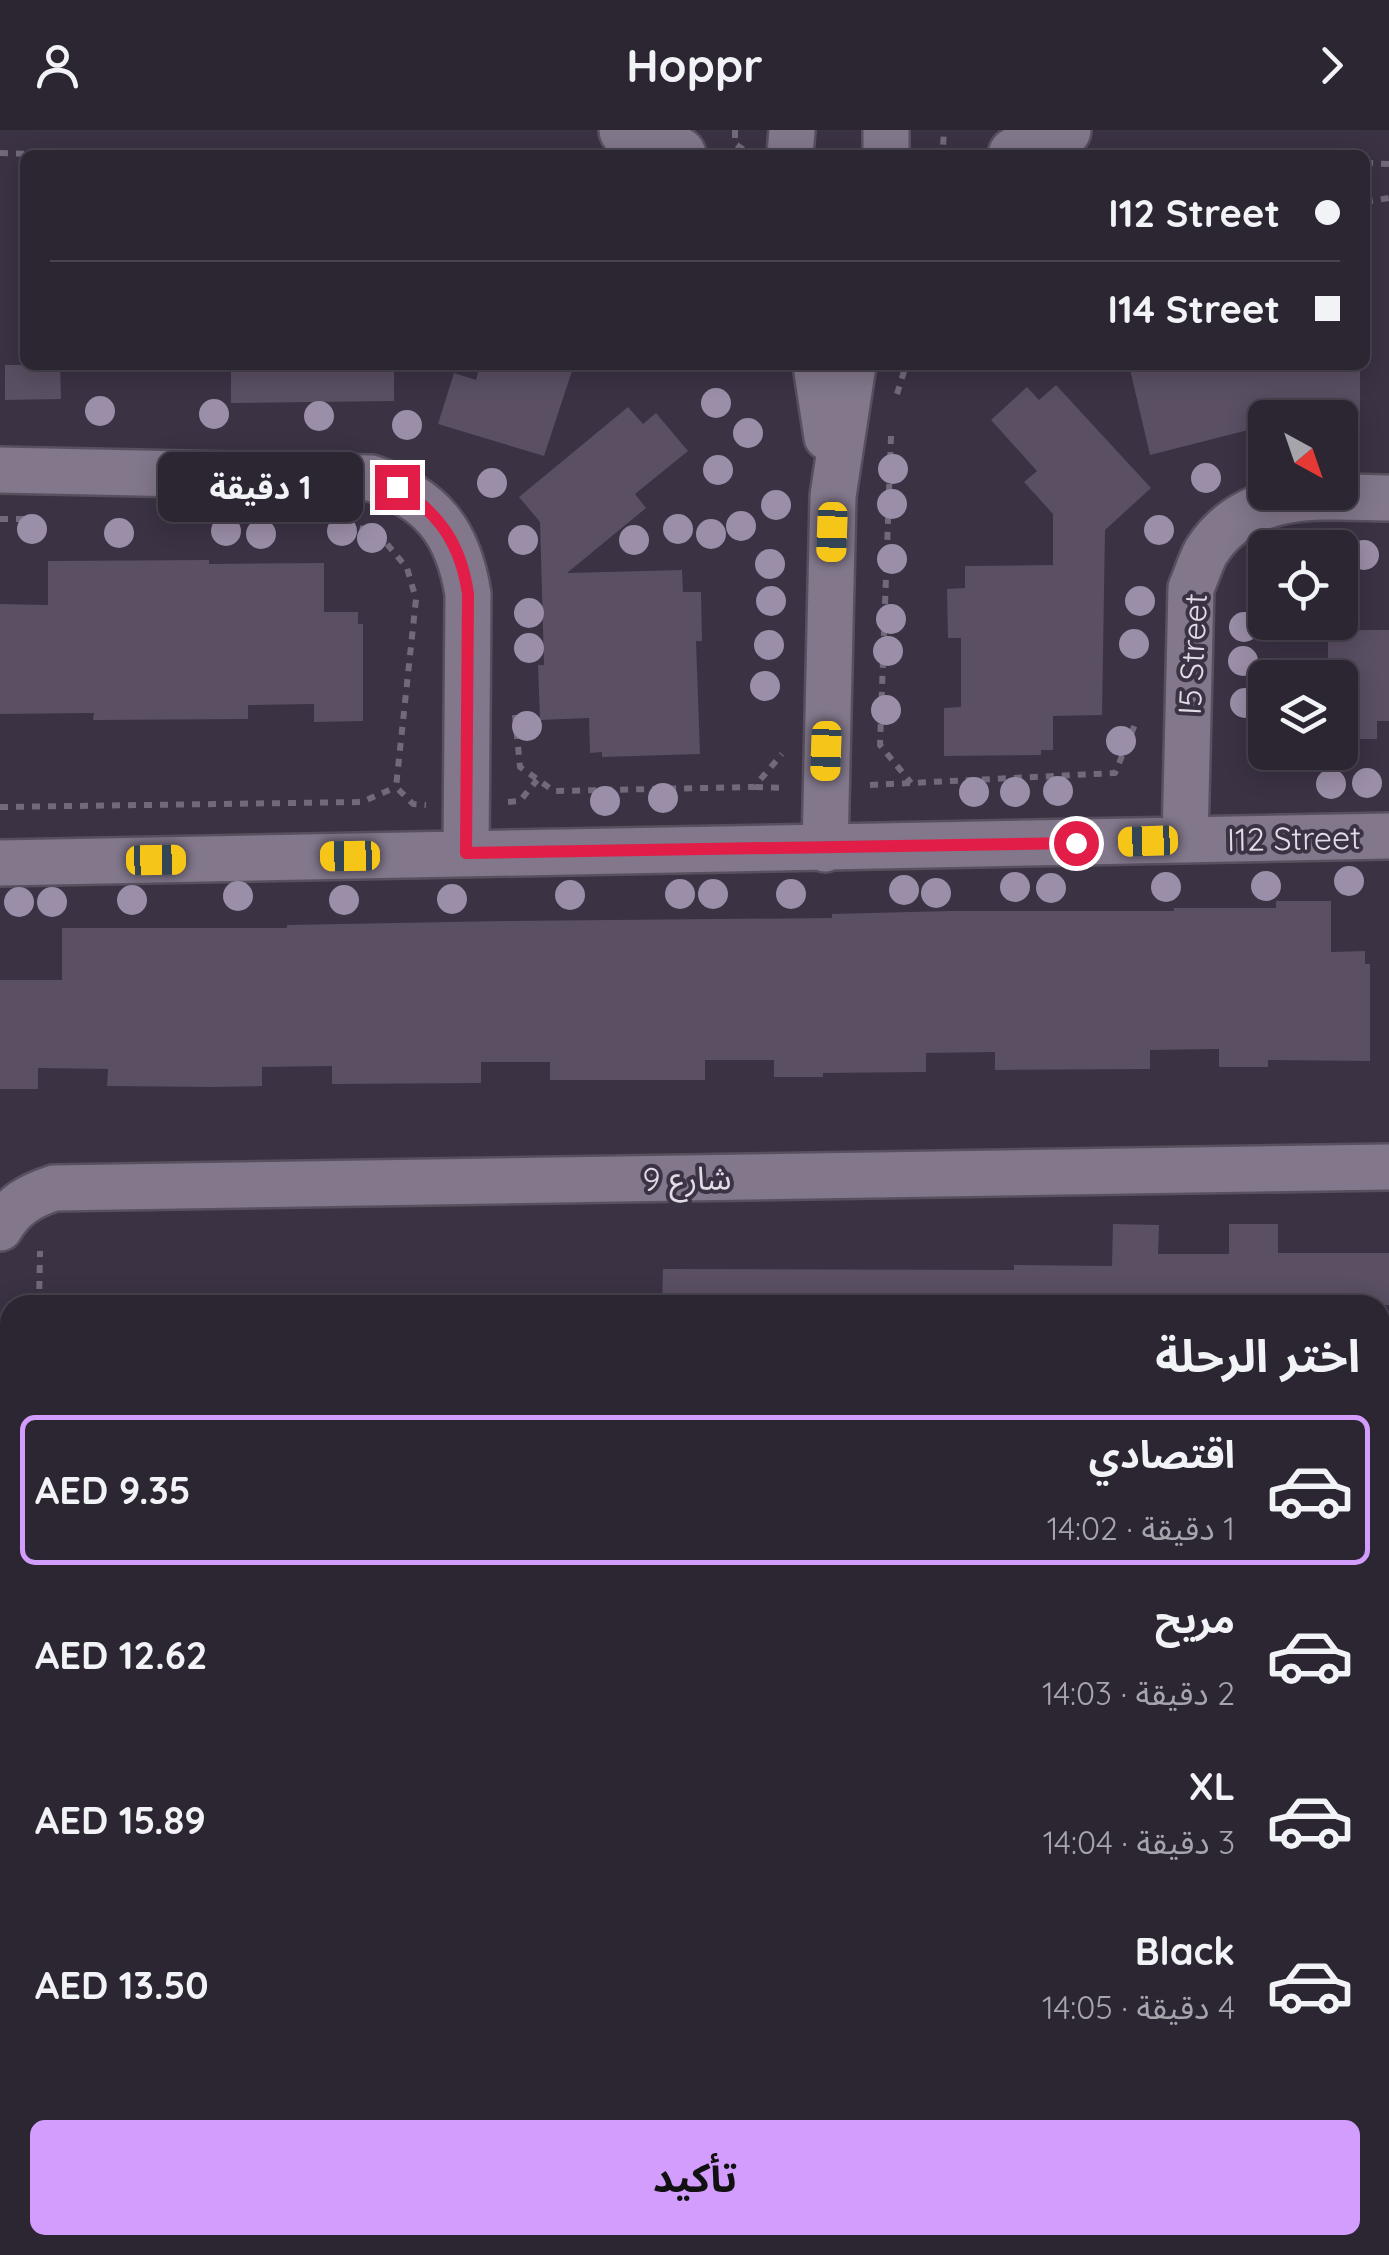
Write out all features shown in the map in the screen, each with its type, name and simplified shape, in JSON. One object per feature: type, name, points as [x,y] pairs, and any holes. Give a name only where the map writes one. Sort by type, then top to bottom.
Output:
[{"type":"street","points":[[628,130],[668,150]]},
{"type":"street","points":[[1025,150],[1062,130]]},
{"type":"street","points":[[817,370],[833,496]]},
{"type":"street","points":[[824,849],[833,496],[852,370]]},
{"type":"street","points":[[0,470],[371,478],[420,501],[439,519],[454,542],[464,567],[468,594],[466,853]]},
{"type":"street","name":"I5 Street","points":[[1184,840],[1192,588],[1206,553],[1230,524],[1263,504],[1300,496],[1389,498]]},
{"type":"street","name":"I12 Street","points":[[0,863],[1389,836]]},
{"type":"street","name":"شارع 9","points":[[0,1228],[8,1214],[29,1196],[54,1188],[1389,1167]]},
{"type":"path","points":[[895,403],[905,370]]},
{"type":"path","points":[[892,417],[880,745],[911,784]]},
{"type":"path","points":[[515,715],[520,767],[554,792],[826,788],[1114,773],[1136,722]]},
{"type":"path","points":[[754,788],[782,753]]},
{"type":"path","points":[[0,807],[362,802],[396,787]]},
{"type":"building","points":[[5,365],[20,365],[20,370],[60,370],[61,399],[5,400]]},
{"type":"building","points":[[231,370],[394,370],[394,401],[231,403]]},
{"type":"building","points":[[479,370],[572,370],[544,456],[438,424],[454,373],[476,380]]},
{"type":"building","points":[[1130,370],[1360,370],[1360,418],[1358,400],[1248,400],[1248,430],[1150,455]]},
{"type":"building","points":[[1056,385],[1151,488],[1105,530],[1102,715],[1053,716],[1053,750],[1041,750],[1041,755],[944,756],[944,708],[961,707],[961,638],[948,638],[947,589],[965,588],[965,566],[1053,565],[1053,514],[1024,482],[1037,471],[991,420],[1027,387],[1039,400]]},
{"type":"building","points":[[628,407],[643,424],[656,413],[688,451],[635,494],[646,508],[567,573],[682,570],[683,592],[701,592],[702,641],[696,641],[700,754],[602,757],[602,752],[590,753],[589,718],[540,720],[538,665],[544,665],[540,522],[519,497]]},
{"type":"building","points":[[209,560],[209,564],[324,563],[324,612],[358,612],[358,624],[363,624],[363,721],[314,722],[314,704],[248,705],[248,719],[93,720],[94,713],[0,714],[0,604],[48,605],[48,561]]},
{"type":"building","points":[[1358,630],[1389,630],[1389,721],[1377,721],[1377,739],[1358,739],[1358,660],[1328,660],[1328,642],[1358,640]]},
{"type":"building","points":[[1276,901],[1331,901],[1331,952],[1365,951],[1365,964],[1370,964],[1370,1061],[1268,1060],[1268,1067],[1219,1067],[1219,1049],[1150,1050],[1150,1069],[995,1070],[995,1052],[926,1053],[926,1072],[823,1073],[823,1077],[774,1077],[774,1060],[705,1060],[705,1080],[550,1080],[550,1062],[481,1062],[481,1083],[332,1084],[332,1066],[262,1067],[262,1086],[214,1087],[107,1086],[108,1069],[38,1068],[38,1089],[0,1089],[0,980],[62,980],[62,928],[832,918],[832,914],[949,911],[1174,911],[1276,908]]},
{"type":"building","points":[[1113,1224],[1159,1225],[1158,1254],[1229,1254],[1229,1224],[1278,1224],[1278,1253],[1389,1253],[1389,1295],[662,1295],[663,1269],[1014,1270],[1014,1265],[1112,1266]]},
{"type":"route","points":[[397,487],[439,519],[464,567],[468,594],[466,853],[1076,843]]}]
